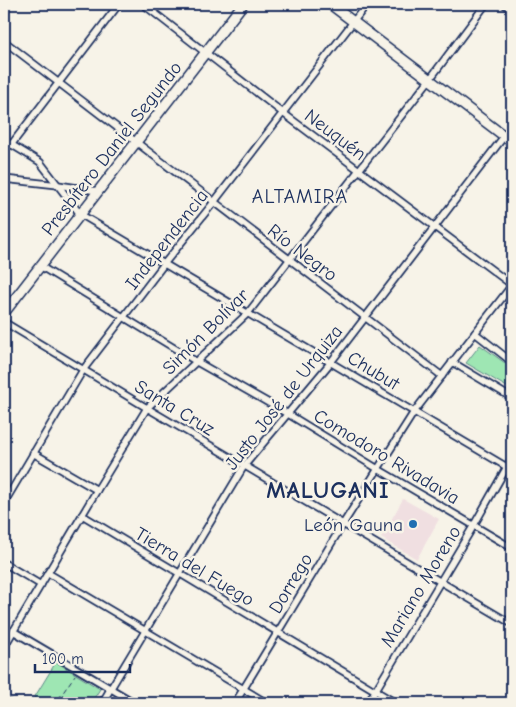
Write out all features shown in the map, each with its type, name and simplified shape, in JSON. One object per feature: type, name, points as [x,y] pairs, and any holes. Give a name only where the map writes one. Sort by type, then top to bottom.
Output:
[{"type":"main road","name":"Presbítero Daniel Segundo","points":[[4,313],[243,4]]},
{"type":"main road","points":[[330,4],[512,142]]},
{"type":"street","points":[[11,144],[119,4]]},
{"type":"street","name":"Neuquén","points":[[143,4],[358,170],[512,285]]},
{"type":"street","name":"Independencia","points":[[4,503],[83,370],[367,4]]},
{"type":"street","name":"Simón Bolívar","points":[[4,646],[147,408],[248,313],[486,4]]},
{"type":"street","points":[[504,4],[512,10]]},
{"type":"street","name":"Río Negro","points":[[4,41],[442,376]]},
{"type":"street","name":"Justo José de Urquiza","points":[[102,703],[244,466],[331,362],[512,126]]},
{"type":"street","name":"Chubut","points":[[4,140],[40,162],[80,214],[509,469]]},
{"type":"street","points":[[4,179],[98,191]]},
{"type":"street","name":"Comodoro Rivadavia","points":[[40,266],[197,362],[512,548]]},
{"type":"street","name":"Dorrego","points":[[235,703],[342,524],[414,412],[512,285]]},
{"type":"street","name":"Santa Cruz","points":[[4,322],[512,624]]},
{"type":"street","points":[[475,333],[512,362]]},
{"type":"street","points":[[452,362],[512,398]]},
{"type":"street","points":[[33,453],[96,490]]},
{"type":"street","name":"Mariano Moreno","points":[[368,703],[509,469],[512,458]]},
{"type":"street","name":"Tierra del Fuego","points":[[82,515],[396,703]]},
{"type":"street","points":[[4,563],[41,585]]},
{"type":"street","points":[[48,573],[267,703]]},
{"type":"street","points":[[13,631],[135,703]]},
{"type":"street","points":[[4,701],[8,703]]},
{"type":"path","points":[[50,703],[60,697],[78,670]]},
{"type":"path","points":[[63,693],[66,703]]},
{"type":"path","points":[[60,697],[65,700]]},
{"type":"shaded area","name":"León Gauna","points":[[403,499],[439,519],[417,559],[381,538]]},
{"type":"green space","points":[[480,345],[512,368],[512,390],[466,363]]},
{"type":"green space","points":[[56,662],[100,689],[91,703],[31,703]]},
{"type":"place","name":"León Gauna","points":[[413,524]]},
{"type":"district","name":"ALTAMIRA","points":[[300,196]]},
{"type":"district","name":"MALUGANI","points":[[328,490]]}]
